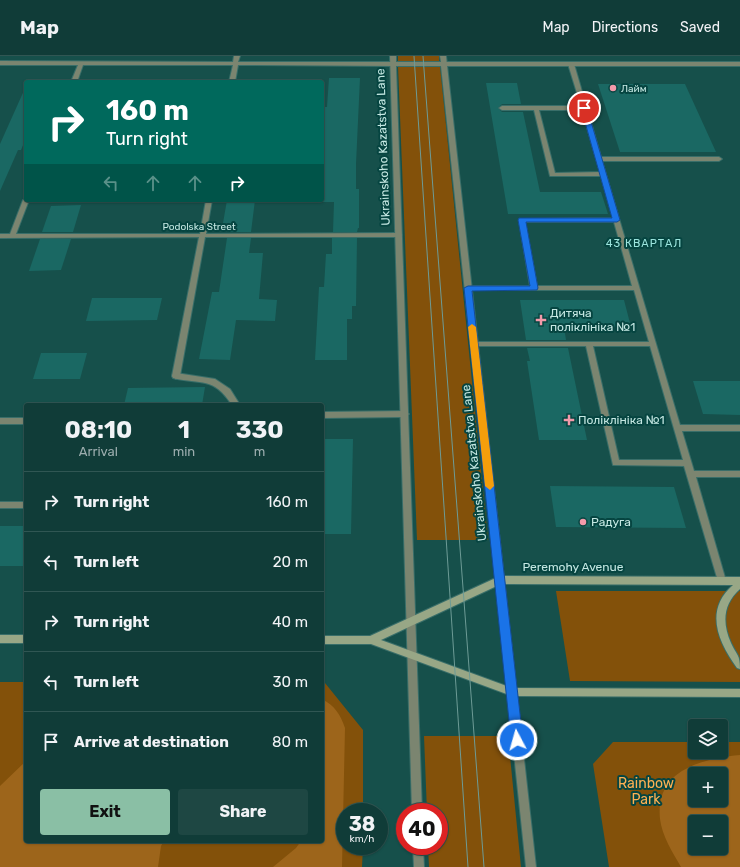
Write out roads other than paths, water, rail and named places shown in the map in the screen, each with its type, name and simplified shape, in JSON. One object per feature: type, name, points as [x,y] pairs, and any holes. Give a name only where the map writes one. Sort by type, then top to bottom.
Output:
[{"type":"main road","name":"Peremohy Avenue","points":[[371,640],[500,580],[740,582]]},
{"type":"main road","points":[[740,582],[729,594],[721,612],[721,623],[727,646],[740,665]]},
{"type":"main road","points":[[0,639],[24,639]]},
{"type":"main road","name":"Peremohy Avenue","points":[[324,640],[371,640],[512,692],[740,693]]},
{"type":"street","points":[[232,80],[237,56]]},
{"type":"street","name":"Ukrainskoho Kazatstva Lane","points":[[393,60],[417,803]]},
{"type":"street","points":[[0,63],[236,64],[444,60],[571,64],[740,64]]},
{"type":"street","name":"Ukrainskoho Kazatstva Lane","points":[[444,60],[531,867]]},
{"type":"street","points":[[75,80],[81,63]]},
{"type":"street","points":[[571,64],[722,581]]},
{"type":"street","points":[[502,108],[584,108]]},
{"type":"street","points":[[536,108],[552,175],[603,174]]},
{"type":"street","points":[[599,159],[719,159]]},
{"type":"street","points":[[12,236],[25,202]]},
{"type":"street","points":[[209,202],[176,376],[212,381],[227,391],[235,403]]},
{"type":"street","points":[[534,288],[522,220],[617,220]]},
{"type":"street","name":"Podolska Street","points":[[0,236],[399,235]]},
{"type":"street","points":[[468,288],[637,288]]},
{"type":"street","points":[[474,344],[653,344]]},
{"type":"street","points":[[589,344],[616,463],[688,463]]},
{"type":"street","points":[[324,415],[404,414]]},
{"type":"street","points":[[0,421],[24,421]]},
{"type":"street","points":[[678,428],[740,428]]},
{"type":"street","points":[[691,474],[740,474]]},
{"type":"street","points":[[0,505],[24,505]]},
{"type":"street","points":[[418,855],[419,867]]},
{"type":"tram line","points":[[414,56],[468,867]]},
{"type":"tram line","points":[[423,56],[484,867]]},
{"type":"place","name":"Лайм","points":[[613,88]]},
{"type":"place","name":"Дитяча поліклініка №1","points":[[541,320]]},
{"type":"place","name":"Поліклініка №1","points":[[569,420]]},
{"type":"place","name":"Радуга","points":[[583,522]]},
{"type":"district","name":"43 КВАРТАЛ","points":[[644,243]]},
{"type":"park label","name":"Rainbow Park","points":[[646,792]]}]
